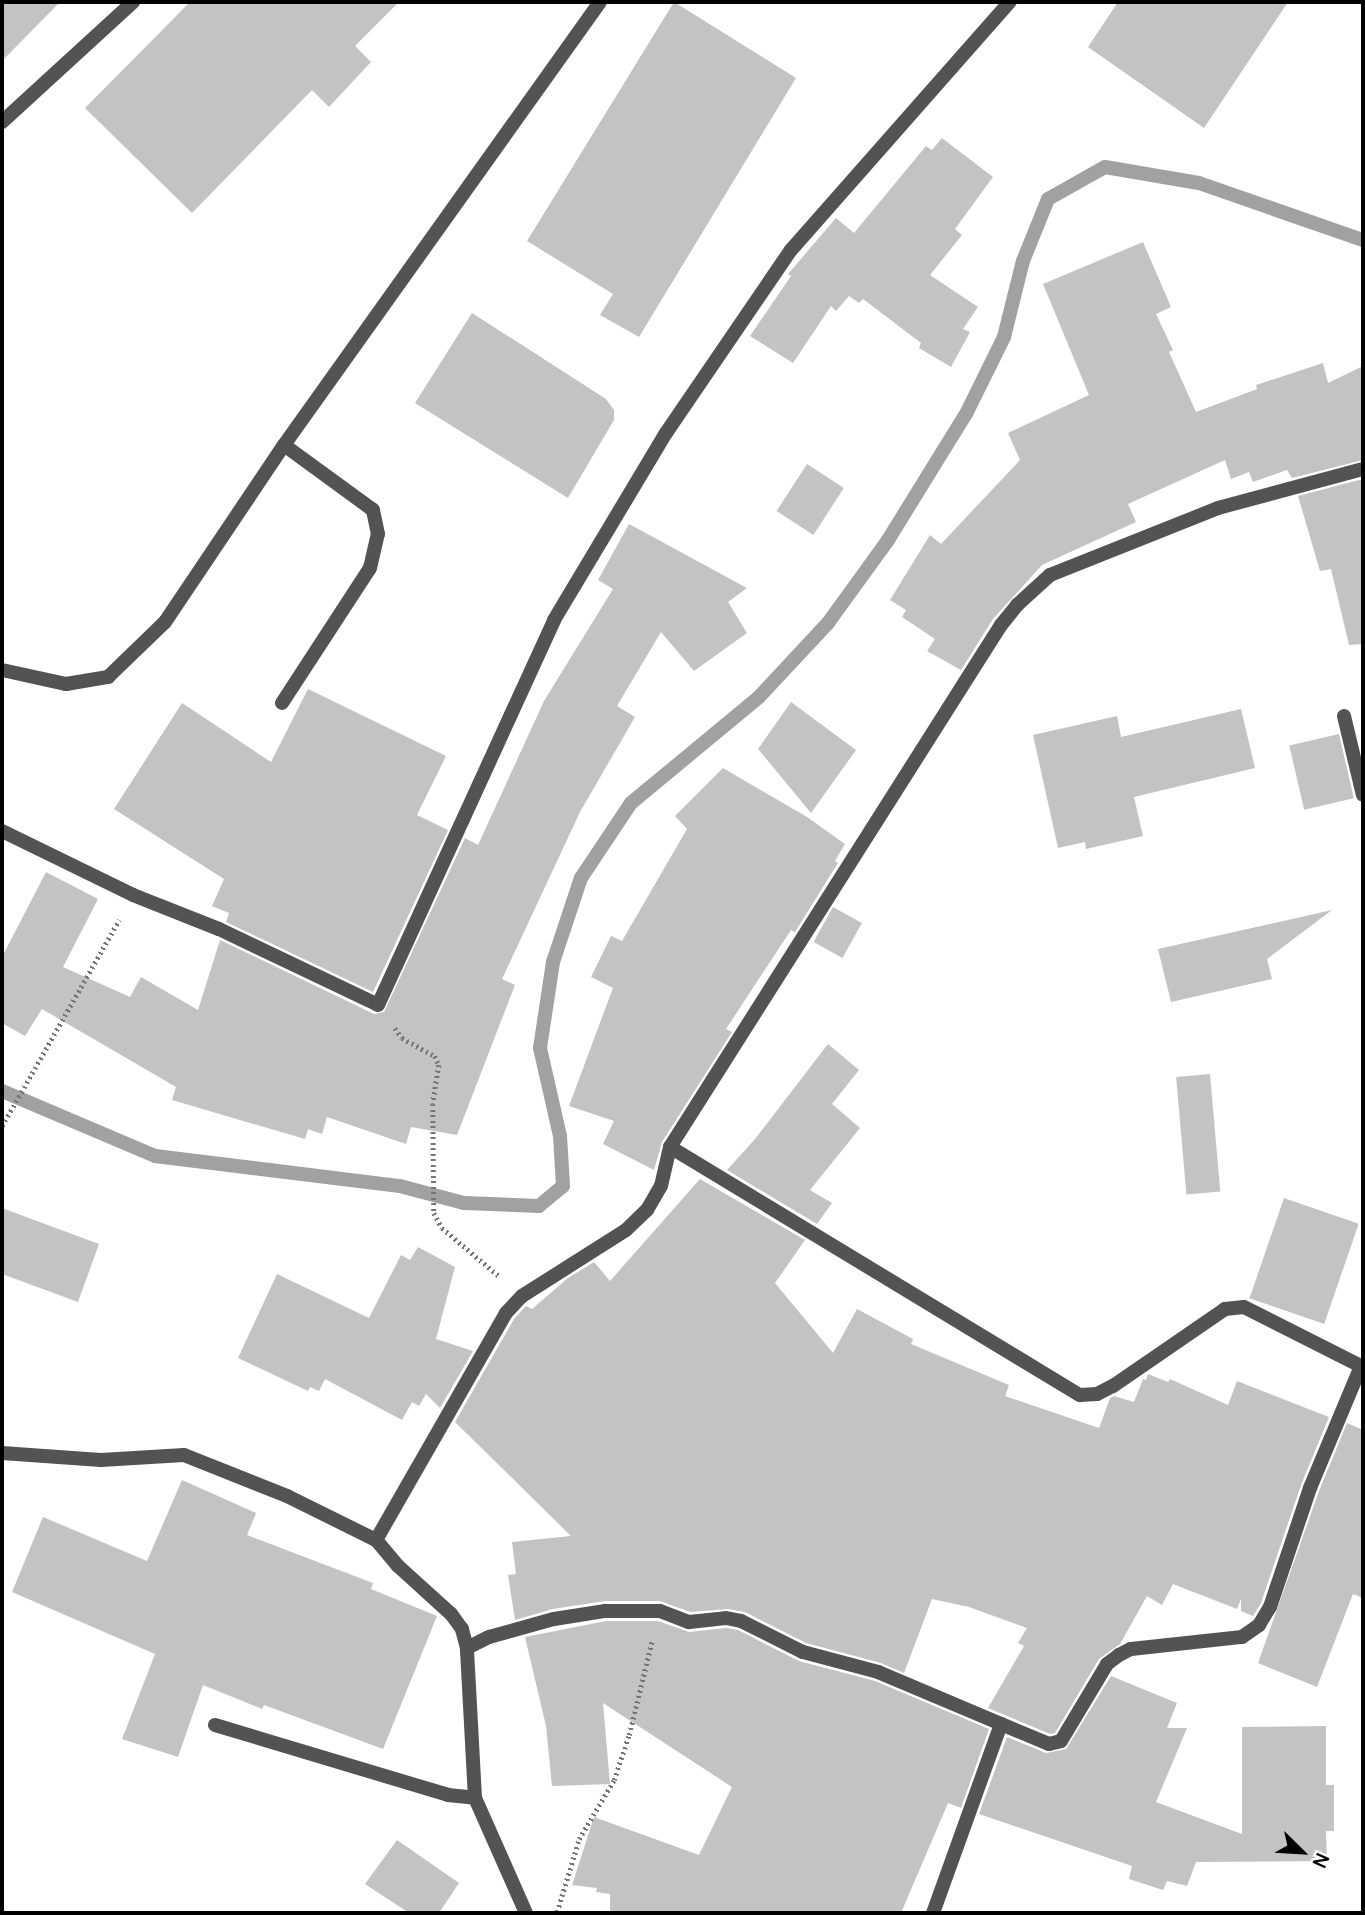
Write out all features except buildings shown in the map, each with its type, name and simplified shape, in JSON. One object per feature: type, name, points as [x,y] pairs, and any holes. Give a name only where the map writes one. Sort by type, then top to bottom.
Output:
[{"type":"street","points":[[2,122],[133,2]]},
{"type":"street","points":[[2,670],[66,684],[108,677],[165,622],[284,445],[600,2]]},
{"type":"street","points":[[2,831],[133,895],[219,929],[378,1005],[554,620],[666,433],[791,250],[1010,2]]},
{"type":"street","points":[[282,703],[370,568],[378,534],[373,510],[284,445]]},
{"type":"street","points":[[376,1540],[494,1331],[522,1296],[626,1230],[640,1217],[661,1186],[670,1147],[1001,625],[1025,597],[1050,575],[1218,508],[1363,469]]},
{"type":"street","points":[[1344,716],[1363,795]]},
{"type":"street","points":[[467,1647],[499,1634],[554,1619],[605,1611],[660,1611],[689,1622],[726,1618],[741,1620],[803,1652],[878,1672],[1049,1744],[1061,1741],[1107,1664],[1119,1655],[1131,1648],[1242,1637],[1259,1625],[1270,1607],[1310,1488],[1362,1366],[1244,1307],[1225,1309],[1113,1387],[1097,1394],[1080,1395],[670,1147]]},
{"type":"street","points":[[2,1453],[101,1460],[184,1455],[287,1496],[376,1540],[398,1566],[451,1614],[462,1629],[467,1647],[475,1798],[526,1913]]},
{"type":"street","points":[[933,1913],[1001,1724]]},
{"type":"street","points":[[215,1725],[448,1796],[475,1798]]},
{"type":"path","points":[[2,1126],[133,895]]},
{"type":"path","points":[[378,1005],[402,1038],[435,1056],[439,1065],[433,1104],[433,1213],[442,1228],[522,1296]]},
{"type":"path","points":[[557,1913],[579,1839],[618,1769],[660,1611]]},
{"type":"waterway","points":[[2,1091],[155,1156],[400,1186],[464,1203],[539,1206],[563,1186],[560,1136],[540,1048],[553,962],[581,878],[631,803],[759,697],[828,623],[888,540],[967,412],[1004,337],[1023,261],[1048,199],[1105,167],[1199,183],[1363,240]]}]
